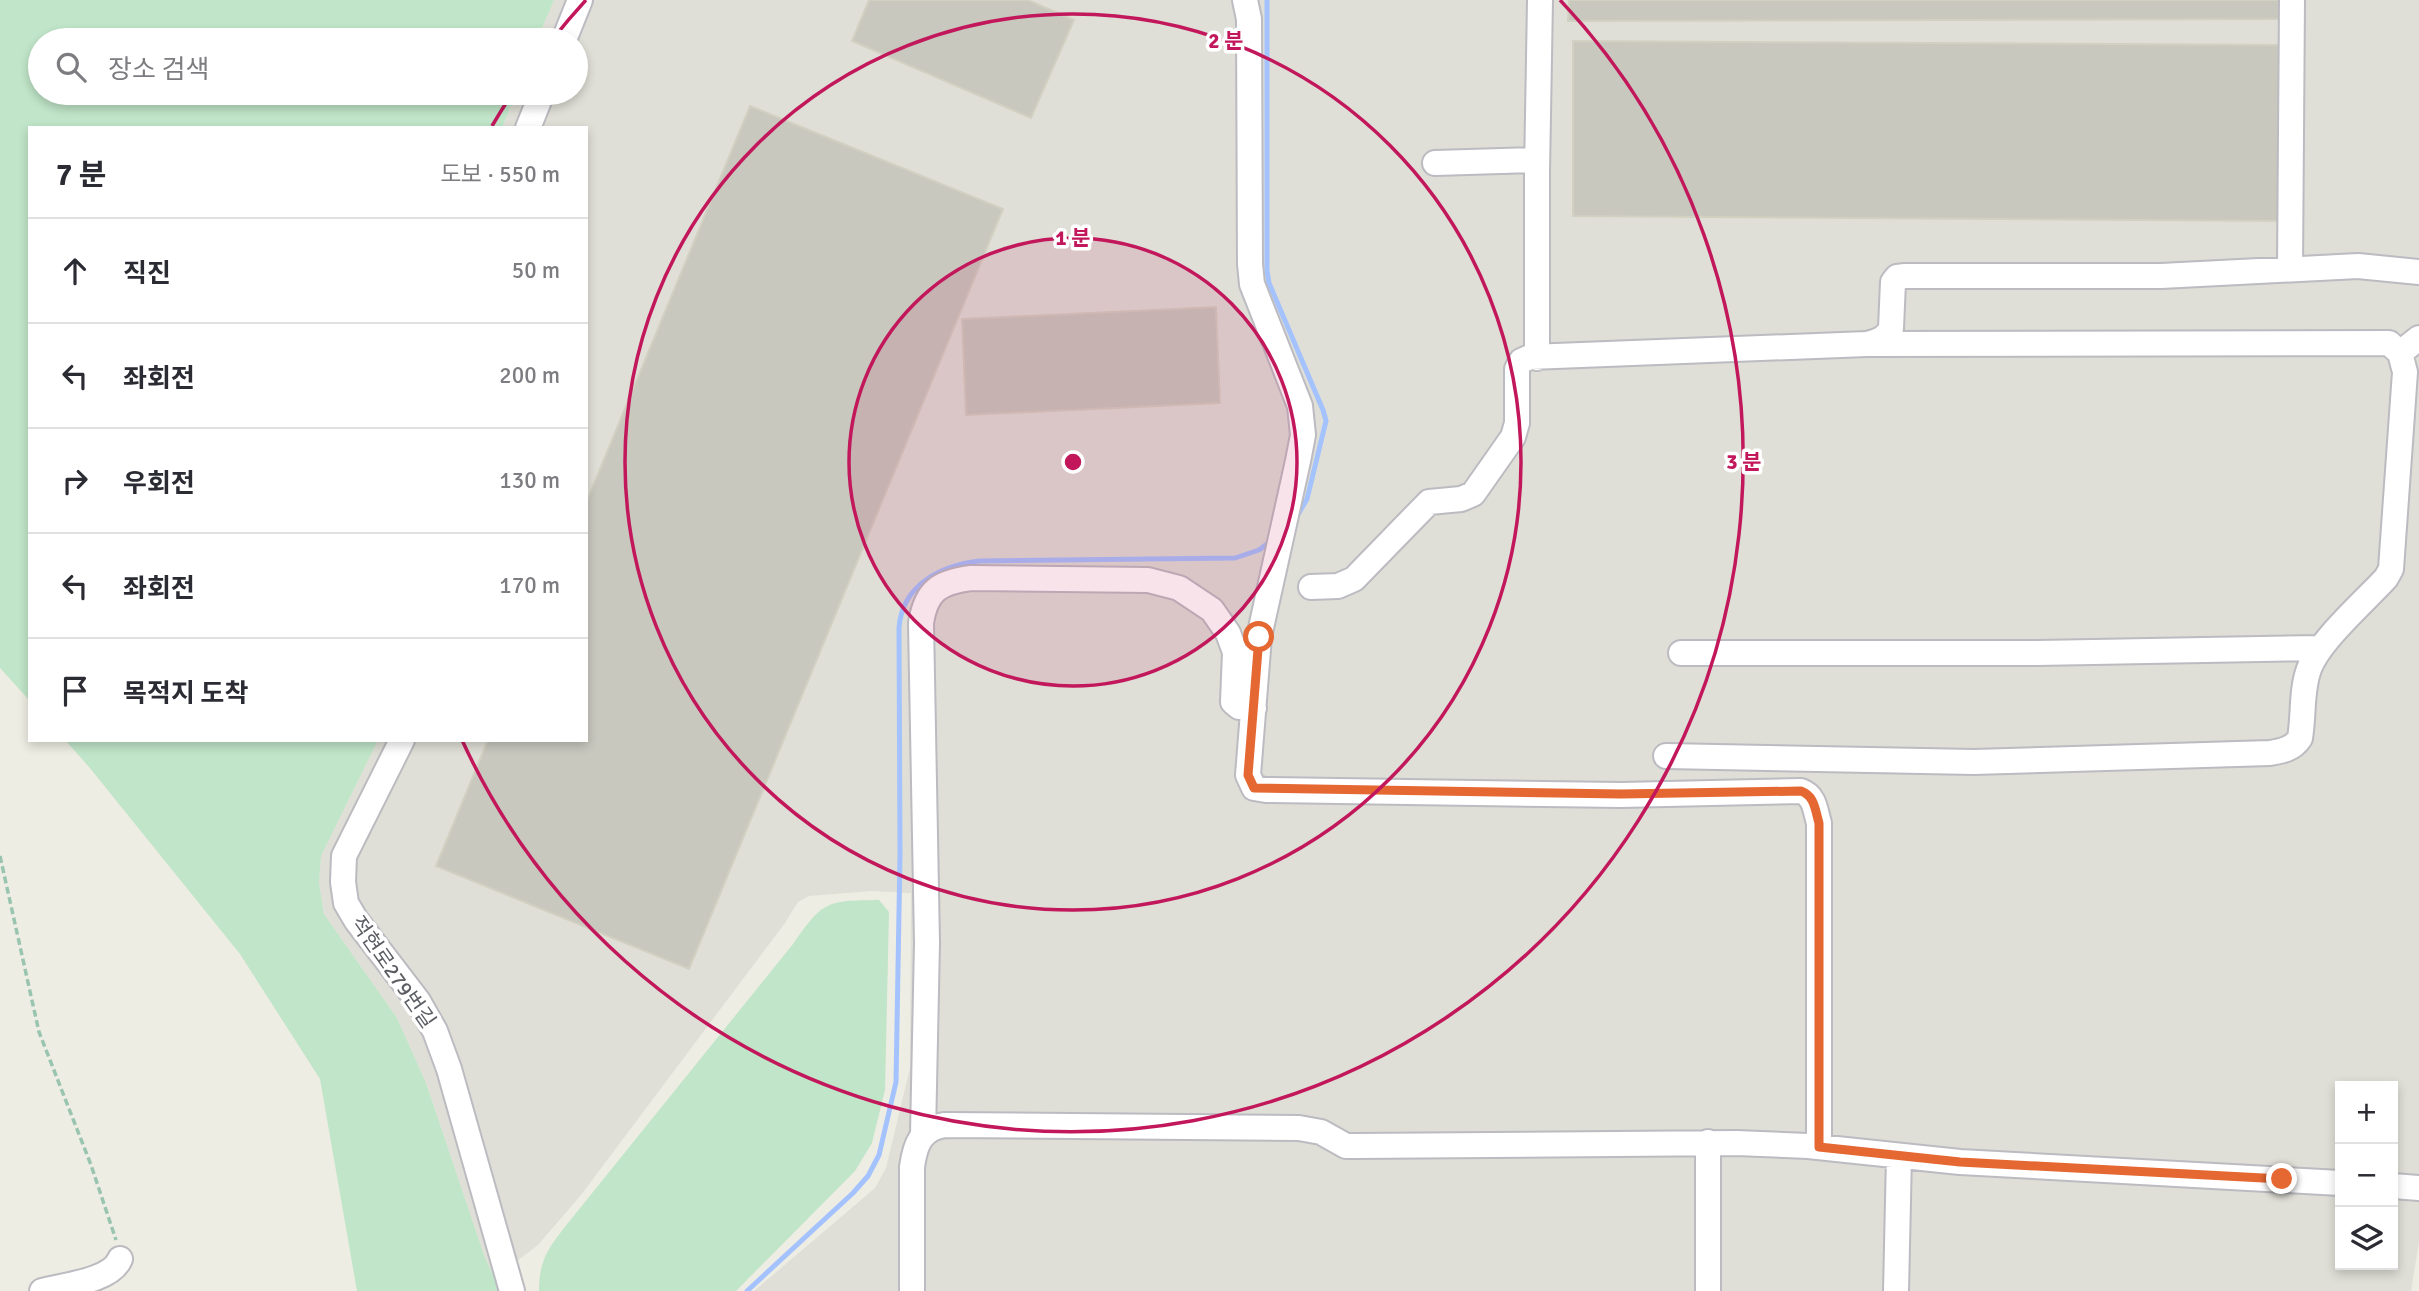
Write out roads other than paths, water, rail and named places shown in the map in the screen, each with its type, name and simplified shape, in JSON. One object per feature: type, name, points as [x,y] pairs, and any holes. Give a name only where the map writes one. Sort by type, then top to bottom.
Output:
[{"type":"street","points":[[569,28],[580,0]]},
{"type":"street","points":[[1245,0],[1250,19],[1250,264],[1256,299],[1300,406],[1303,421],[1303,435],[1291,494],[1259,637],[1248,775],[1254,788],[1621,794],[1801,791],[1808,794],[1813,801],[1819,823],[1819,1147]]},
{"type":"street","points":[[1538,358],[1539,0]]},
{"type":"street","points":[[2290,268],[2292,0]]},
{"type":"street","points":[[529,126],[537,105]]},
{"type":"street","points":[[1435,163],[1537,160]]},
{"type":"street","points":[[1867,344],[1881,340],[1891,328],[1891,289],[1897,277],[2161,276],[2358,266],[2419,272]]},
{"type":"street","points":[[2400,353],[2419,338]]},
{"type":"street","points":[[1311,587],[1338,586],[1354,579],[1429,502],[1461,499],[1479,487],[1513,437],[1517,423],[1517,369],[1521,361],[1538,358],[1867,344],[2378,342],[2389,343],[2400,353],[2405,372],[2391,569],[2386,578],[2321,648],[2309,667],[2300,738],[2296,744],[2270,753],[1974,761],[1665,756]]},
{"type":"street","points":[[923,1134],[927,943],[921,623],[928,598],[938,587],[955,580],[971,578],[1131,579],[1163,582],[1199,600],[1220,619],[1235,652],[1233,702],[1239,707],[1254,708]]},
{"type":"street","points":[[1681,653],[2037,653],[2321,648]]},
{"type":"street","name":"적현로279번길","points":[[401,742],[344,856],[343,882],[346,903],[355,920],[418,1001],[435,1031],[449,1069],[512,1291]]},
{"type":"street","points":[[912,1291],[912,1167],[915,1148],[923,1134],[934,1126],[945,1125],[1285,1128],[1321,1132],[1346,1146],[1708,1142],[1819,1147],[1960,1162],[2335,1183]]},
{"type":"street","points":[[1708,1142],[1708,1291]]},
{"type":"street","points":[[1896,1291],[1899,1156]]},
{"type":"street","points":[[2398,1186],[2419,1188]]},
{"type":"street","points":[[42,1291],[104,1275],[117,1265],[120,1259]]},
{"type":"waterway","points":[[1267,0],[1267,271],[1269,283],[1326,421],[1307,499],[1296,518]]},
{"type":"waterway","points":[[747,1291],[868,1176],[879,1155],[896,1082],[900,855],[899,628],[907,600],[915,589],[937,573],[979,561],[1235,558],[1259,550],[1271,541]]}]
